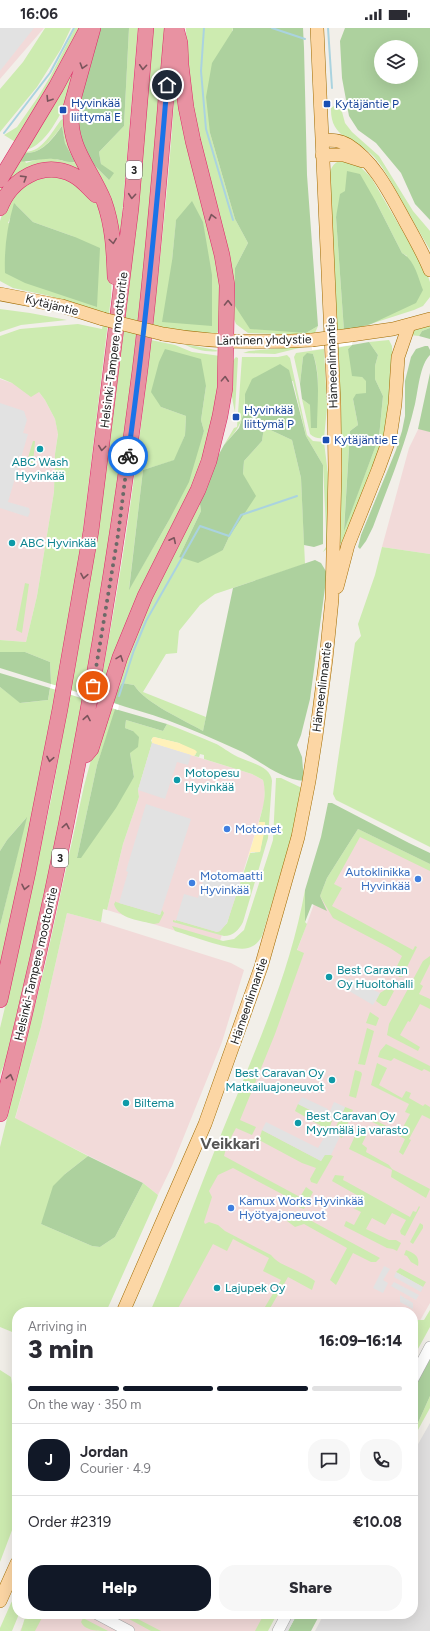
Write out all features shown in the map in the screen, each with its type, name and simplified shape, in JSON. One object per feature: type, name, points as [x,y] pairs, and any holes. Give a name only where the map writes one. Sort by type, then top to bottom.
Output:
[{"type":"highway","points":[[0,180],[56,87],[88,28]]},
{"type":"highway","points":[[93,28],[71,107],[70,120],[73,138],[77,149],[96,184],[111,224],[114,248],[115,284],[119,312]]},
{"type":"highway","name":"Helsinki-Tampere moottoritie","points":[[0,1000],[28,872],[60,709],[92,531],[131,208],[146,28]]},
{"type":"highway","name":"Helsinki-Tampere moottoritie","points":[[0,1114],[41,946],[77,770],[88,716],[118,535],[140,368],[157,211],[172,28]]},
{"type":"highway","points":[[77,770],[91,749],[120,657],[145,596],[198,490],[209,461],[220,416],[224,388],[228,298],[225,272],[186,107],[180,44],[176,28]]},
{"type":"highway","points":[[0,208],[8,192],[17,183],[35,172],[46,170],[56,170],[74,176],[84,182],[104,203]]},
{"type":"main road","name":"Hämeenlinnantie","points":[[125,1307],[205,1124],[244,1017],[263,960],[284,888],[309,781],[326,659],[332,600],[335,470],[334,403],[317,28]]},
{"type":"main road","points":[[322,140],[342,142],[359,153],[368,162],[378,175],[391,197],[427,260],[430,270]]},
{"type":"main road","points":[[322,155],[344,155],[368,162]]},
{"type":"main road","name":"Kytäjäntie","points":[[0,294],[62,306],[103,319]]},
{"type":"main road","name":"Kytäjäntie","points":[[0,302],[45,308],[103,319],[163,334]]},
{"type":"main road","name":"Läntinen yhdystie","points":[[366,333],[430,309]]},
{"type":"main road","name":"Läntinen yhdystie","points":[[163,334],[202,340],[272,343],[312,340],[393,329],[430,319]]},
{"type":"main road","points":[[398,357],[409,325]]},
{"type":"main road","points":[[332,600],[340,580],[348,545],[390,437],[395,404],[398,357],[393,329]]},
{"type":"main road","points":[[334,552],[344,549],[348,545]]},
{"type":"main road","points":[[0,1601],[12,1577]]},
{"type":"street","points":[[418,1370],[430,1347]]},
{"type":"street","points":[[107,1619],[129,1631]]},
{"type":"street","points":[[278,1631],[284,1619]]},
{"type":"shaded area","points":[[0,28],[44,28],[0,79]]},
{"type":"shaded area","points":[[0,28],[34,28],[0,71]]},
{"type":"shaded area","points":[[0,379],[39,392],[55,419],[58,433],[55,454],[54,492],[37,596],[26,642],[0,640]]},
{"type":"shaded area","points":[[0,403],[24,411],[27,420],[23,433],[28,434],[8,502],[29,508],[30,512],[28,517],[0,508]]},
{"type":"shaded area","points":[[430,405],[430,554],[382,547],[409,448]]},
{"type":"shaded area","points":[[152,743],[252,774],[263,780],[265,788],[264,804],[230,915],[219,944],[107,910],[123,844],[139,797],[138,790]]},
{"type":"shaded area","points":[[152,743],[191,755],[188,765],[177,762],[165,799],[138,790]]},
{"type":"shaded area","points":[[146,804],[191,819],[160,915],[119,903],[128,872],[126,871]]},
{"type":"shaded area","points":[[358,829],[430,864],[430,1303],[418,1324],[418,1307],[154,1307],[257,1061],[314,904]]},
{"type":"shaded area","points":[[206,871],[240,882],[227,923],[220,931],[217,932],[176,920],[184,894],[198,898]]},
{"type":"shaded area","points":[[67,913],[101,922],[231,963],[244,970],[222,1042],[172,1166],[158,1195],[143,1183],[15,1119],[41,1027]]},
{"type":"shaded area","points":[[349,978],[380,993],[373,1005],[344,988]]},
{"type":"shaded area","points":[[302,1097],[328,1109],[325,1117],[298,1104]]},
{"type":"shaded area","points":[[334,1102],[345,1107],[339,1120],[328,1116]]},
{"type":"shaded area","points":[[266,1122],[318,1148],[328,1131],[340,1136],[331,1155],[325,1155],[321,1161],[262,1130]]},
{"type":"shaded area","points":[[384,1266],[390,1269],[383,1280],[388,1283],[383,1293],[373,1288]]},
{"type":"shaded area","points":[[396,1272],[423,1287],[421,1292],[394,1277]]},
{"type":"shaded area","points":[[394,1282],[419,1295],[416,1300],[391,1286]]},
{"type":"shaded area","points":[[400,1295],[413,1303],[413,1307],[409,1307],[400,1302]]},
{"type":"shaded area","points":[[430,1423],[430,1631],[315,1631],[321,1619],[418,1619],[418,1444]]},
{"type":"shaded area","points":[[26,1619],[263,1619],[257,1631],[20,1631]]},
{"type":"shaded area","points":[[290,1619],[294,1619],[288,1631],[283,1631]]},
{"type":"green space","points":[[45,28],[71,28],[61,49],[37,87],[0,132],[0,89],[23,62]]},
{"type":"green space","points":[[75,28],[82,28],[17,143],[4,135],[17,127],[38,97]]},
{"type":"green space","points":[[98,28],[129,28],[124,126],[99,152],[101,164],[114,173],[109,180],[90,161],[82,147],[77,115]]},
{"type":"green space","points":[[129,28],[138,28],[120,240],[90,165],[90,161],[109,180],[101,164],[99,152],[124,126]]},
{"type":"green space","points":[[152,28],[166,28],[157,139],[129,411],[86,692],[36,943],[7,1057],[0,1075],[0,1028],[21,940],[52,795],[89,584],[107,457],[133,238]]},
{"type":"green space","points":[[186,28],[233,28],[210,133],[235,219],[248,243],[235,268],[306,333],[318,326],[314,335],[248,333],[236,324],[233,317],[202,159],[187,69]]},
{"type":"green space","points":[[233,28],[303,28],[307,175],[318,326],[306,333],[250,329],[235,306],[235,268],[248,243],[235,219],[210,133],[206,97],[212,63]]},
{"type":"green space","points":[[345,28],[430,28],[430,220],[415,204],[401,173],[376,143],[358,130],[349,116],[342,78],[340,41]]},
{"type":"green space","points":[[81,48],[67,98],[60,110],[62,111],[48,133],[40,142],[29,149],[23,148]]},
{"type":"green space","points":[[176,63],[217,245],[222,326],[218,332],[213,335],[175,330],[152,325],[167,194]],"holes":[[[176,221],[203,222],[172,261]]]},
{"type":"green space","points":[[334,106],[341,108],[345,123],[352,132],[379,156],[413,211],[430,231],[430,250],[389,178],[378,162],[370,153],[344,136],[334,126],[331,108]]},
{"type":"green space","points":[[65,118],[88,178],[56,165],[0,199],[0,189],[21,151],[28,152],[39,147],[49,137],[61,120]],"holes":[[[62,126],[65,143],[75,162],[48,158],[26,163],[21,153],[34,152],[40,149],[49,142]]]},
{"type":"green space","points":[[62,126],[65,143],[75,162],[56,159],[16,161],[21,153],[34,152],[45,146]]},
{"type":"green space","points":[[342,160],[359,166],[372,179],[427,273],[430,282],[430,297],[423,306],[414,310],[358,328],[407,256],[402,253],[376,202],[345,191],[336,217],[344,331],[335,332],[329,179],[332,167]]},
{"type":"green space","points":[[347,171],[360,174],[402,253],[413,265],[423,290],[416,303],[371,324],[344,331],[336,217],[340,194],[345,191]]},
{"type":"green space","points":[[56,172],[94,198],[101,210],[112,263],[111,297],[80,556],[41,779],[0,968],[0,926],[26,818],[7,840],[0,851],[0,687],[21,703],[48,700],[51,684],[50,662],[25,652],[0,652],[0,640],[26,642],[37,596],[54,492],[55,454],[58,434],[55,419],[39,392],[31,397],[12,383],[0,378],[0,336],[20,329],[78,324],[102,329],[104,314],[50,296],[13,288],[0,281],[0,221],[6,202],[23,182]],"holes":[[[16,205],[33,222],[75,237],[8,223]]]},
{"type":"green space","points":[[192,201],[203,222],[212,275],[212,326],[162,322],[172,261],[176,220]]},
{"type":"green space","points":[[14,203],[33,222],[75,237],[100,248],[97,307],[25,283],[5,273],[6,238]]},
{"type":"green space","points":[[0,309],[67,320],[21,325],[0,332]]},
{"type":"green space","points":[[430,324],[430,328],[422,331],[419,336],[410,335],[417,328]]},
{"type":"green space","points":[[430,328],[430,339],[419,336],[422,331]]},
{"type":"green space","points":[[151,340],[175,345],[192,352],[220,356],[220,384],[208,456],[94,714],[120,575]],"holes":[[[206,386],[201,420],[204,431],[168,522],[129,589],[143,470],[175,460],[185,435],[186,416],[161,407]]]},
{"type":"green space","points":[[389,340],[392,346],[393,380],[386,431],[379,454],[342,544],[340,543],[341,449],[336,348],[352,345],[348,349],[362,377],[366,380],[366,393],[353,399],[358,425],[350,431],[344,529],[379,437],[383,396],[375,379],[375,366],[378,355],[369,342]]},
{"type":"green space","points":[[369,342],[378,355],[375,366],[375,379],[383,396],[379,437],[344,531],[350,431],[358,425],[353,399],[356,394],[366,393],[366,381],[362,377],[352,376],[348,349],[352,345]]},
{"type":"green space","points":[[184,344],[216,350],[218,351],[201,350]]},
{"type":"green space","points":[[307,346],[275,354],[243,353],[249,351]]},
{"type":"green space","points":[[428,346],[430,355],[422,371],[406,436],[373,527],[360,549],[358,547],[361,535],[396,450],[402,431],[405,416],[405,381],[411,357],[416,349]]},
{"type":"green space","points":[[165,349],[201,359],[206,386],[201,420],[204,431],[189,482],[129,590],[143,470],[174,460],[185,435],[186,416],[161,407],[151,392],[159,362]]},
{"type":"green space","points":[[324,349],[327,408],[324,438],[320,438],[310,434],[302,399],[310,405],[317,402],[318,378],[315,360],[313,354],[303,357],[300,384],[294,357],[296,353]]},
{"type":"green space","points":[[307,353],[313,354],[317,372],[317,428],[311,428],[310,405],[302,399],[300,384],[303,357]]},
{"type":"green space","points":[[287,355],[290,358],[307,435],[313,441],[324,442],[329,482],[328,548],[323,552],[326,547],[326,529],[323,465],[306,436],[293,381],[245,394],[243,416],[238,428],[224,445],[234,428],[237,427],[242,357],[278,357]]},
{"type":"green space","points":[[236,357],[238,358],[235,412],[230,375],[233,361]]},
{"type":"green space","points":[[280,364],[289,370],[306,436],[323,465],[323,544],[314,547],[304,545],[301,478],[292,440],[264,427],[262,441],[244,461],[243,474],[256,496],[229,537],[223,550],[198,563],[179,557],[201,511],[199,497],[213,465],[224,445],[239,428],[245,409],[245,394],[252,379]]},
{"type":"green space","points":[[430,373],[430,432],[418,429]]},
{"type":"green space","points":[[264,427],[292,440],[301,478],[305,564],[215,594],[200,605],[179,631],[177,653],[166,654],[143,692],[206,717],[203,731],[156,705],[139,692],[134,685],[122,683],[111,703],[110,707],[115,709],[114,715],[97,765],[77,858],[134,777],[130,753],[133,731],[125,728],[126,720],[163,731],[167,724],[217,744],[235,755],[258,765],[268,772],[272,781],[268,838],[240,928],[230,935],[224,936],[173,922],[173,920],[176,920],[217,932],[220,931],[227,923],[250,853],[260,852],[265,823],[259,822],[265,791],[263,780],[252,774],[204,759],[204,755],[200,754],[199,757],[194,756],[196,754],[179,743],[154,737],[151,740],[152,743],[138,790],[139,797],[123,844],[107,910],[103,909],[101,922],[67,913],[41,1027],[15,1118],[88,1156],[65,1174],[41,1224],[92,1246],[100,1247],[115,1237],[143,1183],[158,1195],[108,1307],[12,1307],[12,1332],[0,1327],[0,1147],[46,961],[84,786],[96,741],[128,648],[199,497],[201,511],[179,557],[223,550],[229,537],[243,474],[244,461],[262,441]]},
{"type":"green space","points":[[33,441],[35,441],[33,464],[30,465],[27,464],[27,461]]},
{"type":"green space","points":[[382,547],[430,554],[430,847],[336,800],[333,794],[355,643],[361,636],[358,624],[375,575]]},
{"type":"green space","points":[[315,560],[321,563],[327,573],[310,699],[297,745],[302,757],[304,781],[295,780],[278,773],[238,750],[194,731],[111,702],[122,683],[134,685],[139,692],[156,705],[203,731],[233,588]]},
{"type":"green space","points":[[25,583],[29,584],[22,633],[16,630]]},
{"type":"green space","points":[[0,652],[25,652],[50,662],[51,684],[0,668]]},
{"type":"green space","points":[[0,673],[50,688],[48,700],[20,703],[0,687]]},
{"type":"green space","points":[[115,709],[167,724],[163,731],[126,720],[125,728],[133,731],[139,737],[138,747],[130,753],[134,777],[116,808],[81,858],[77,858],[97,765]]},
{"type":"green space","points":[[276,778],[281,778],[302,788],[293,832],[260,940],[255,945],[241,949],[212,943],[175,931],[172,926],[223,941],[234,939],[244,930],[273,840]]},
{"type":"green space","points":[[328,803],[332,803],[430,853],[430,864],[358,829],[327,878],[320,896],[327,911],[312,904],[305,922],[305,890],[321,837]]},
{"type":"green space","points":[[27,817],[0,926],[0,851],[7,840]]},
{"type":"green space","points":[[358,829],[430,864],[430,871],[360,837],[334,884],[342,888],[332,906],[413,950],[415,946],[417,947],[402,977],[399,977],[395,970],[402,956],[390,948],[333,918],[320,896],[327,878]]},
{"type":"green space","points":[[305,890],[305,922],[307,924],[297,950],[304,953],[275,1034],[240,1120],[256,1127],[252,1135],[236,1128],[227,1145],[224,1156],[300,1197],[306,1187],[313,1192],[304,1209],[296,1206],[297,1202],[233,1168],[218,1175],[209,1191],[212,1197],[204,1222],[205,1224],[209,1222],[218,1225],[225,1231],[271,1255],[281,1264],[315,1281],[312,1290],[288,1277],[271,1307],[265,1307],[281,1280],[263,1271],[269,1258],[233,1239],[227,1251],[213,1244],[179,1307],[152,1307],[270,1013],[281,983]]},
{"type":"green space","points":[[116,901],[160,915],[162,910],[164,913],[159,923],[154,924],[137,920],[120,913],[114,904]]},
{"type":"green space","points":[[430,956],[430,964],[420,984],[423,986],[419,994],[430,999],[430,1009],[420,1004],[410,1022],[408,1021],[400,1035],[420,1047],[418,1051],[387,1035],[389,1024],[423,961]]},
{"type":"green space","points":[[388,988],[394,991],[386,1006],[383,1006],[376,1001],[380,993]]},
{"type":"green space","points":[[370,1012],[379,1018],[376,1026],[366,1023]]},
{"type":"green space","points":[[367,1028],[374,1031],[365,1065],[358,1064]]},
{"type":"green space","points":[[386,1044],[430,1066],[430,1072],[424,1069],[422,1071],[394,1058],[391,1061],[378,1057],[380,1051]]},
{"type":"green space","points":[[377,1063],[387,1068],[379,1085],[402,1098],[406,1091],[411,1093],[409,1098],[423,1106],[425,1104],[430,1107],[430,1119],[422,1115],[409,1139],[411,1140],[403,1155],[399,1152],[405,1139],[363,1117],[364,1112],[372,1116],[371,1118],[400,1133],[410,1114],[405,1112],[409,1104],[371,1085]]},
{"type":"green space","points":[[355,1070],[361,1072],[362,1074],[356,1098],[349,1096]]},
{"type":"green space","points":[[298,1104],[332,1121],[329,1129],[334,1131],[345,1107],[353,1110],[342,1138],[295,1111]]},
{"type":"green space","points":[[358,1129],[367,1134],[362,1144],[367,1148],[366,1152],[389,1165],[392,1169],[430,1189],[426,1198],[391,1177],[392,1170],[349,1149]]},
{"type":"green space","points":[[262,1130],[321,1161],[324,1155],[328,1154],[333,1156],[317,1184],[311,1182],[310,1179],[316,1168],[302,1163],[259,1140]]},
{"type":"green space","points":[[88,1156],[143,1183],[115,1237],[100,1247],[92,1246],[41,1224],[53,1186],[65,1174]]},
{"type":"green space","points":[[335,1175],[344,1176],[343,1180],[410,1217],[413,1211],[416,1212],[419,1206],[420,1207],[405,1236],[401,1234],[400,1231],[406,1220],[392,1213],[385,1225],[372,1218],[366,1229],[389,1240],[396,1240],[401,1243],[397,1251],[387,1248],[344,1226],[346,1221],[354,1225],[361,1212],[353,1208],[356,1208],[362,1198],[332,1181]]},
{"type":"green space","points":[[292,1212],[295,1212],[380,1258],[376,1262],[371,1262],[353,1253],[336,1285],[330,1280],[347,1248],[304,1224],[295,1227],[287,1221]]},
{"type":"green space","points":[[420,1223],[423,1225],[423,1228],[413,1244],[410,1242]]},
{"type":"green space","points":[[406,1250],[416,1255],[418,1266],[404,1255]]},
{"type":"green space","points":[[400,1268],[426,1282],[423,1287],[396,1272]]},
{"type":"green space","points":[[430,1310],[430,1327],[418,1349],[418,1320],[424,1320]]},
{"type":"green space","points":[[430,1355],[430,1396],[418,1423],[418,1378]]},
{"type":"green space","points":[[0,1370],[11,1377],[12,1384],[12,1530],[0,1562]]},
{"type":"green space","points":[[430,1396],[430,1408],[418,1430],[418,1423]]},
{"type":"green space","points":[[12,1602],[12,1619],[17,1619],[12,1631],[0,1631],[0,1628]]},
{"type":"green space","points":[[25,1619],[41,1619],[35,1631],[21,1631]]},
{"type":"green space","points":[[82,1619],[85,1619],[108,1631],[89,1629],[81,1622]]},
{"type":"green space","points":[[129,1619],[138,1619],[161,1631],[151,1631]]},
{"type":"green space","points":[[261,1619],[274,1619],[268,1631],[255,1631]]},
{"type":"green space","points":[[294,1619],[317,1619],[311,1631],[288,1631]]},
{"type":"sand","points":[[154,737],[179,743],[197,752],[194,756],[152,743],[152,738]]},
{"type":"sand","points":[[259,822],[265,822],[260,852],[251,852],[248,857]]},
{"type":"pier","points":[[351,330],[352,345],[312,350],[311,335]]},
{"type":"pier","points":[[51,684],[119,705],[118,710],[50,688]]},
{"type":"waterway","points":[[4,133],[50,73],[74,28]]},
{"type":"waterway","points":[[204,28],[201,71],[206,129],[233,220]]},
{"type":"waterway","points":[[272,28],[305,39]]},
{"type":"waterway","points":[[328,28],[332,88]]},
{"type":"waterway","points":[[119,696],[134,650],[146,621],[200,526],[229,536],[241,515],[297,496]]},
{"type":"way so far","points":[[93,686],[118,535],[128,456]]},
{"type":"place","name":"Kytäjäntie P","points":[[327,104]]},
{"type":"place","name":"Hyvinkää liittymä E","points":[[63,110]]},
{"type":"place","name":"Hyvinkää liittymä P","points":[[236,417]]},
{"type":"place","name":"Kytäjäntie E","points":[[326,440]]},
{"type":"place","name":"ABC Wash Hyvinkää","points":[[40,449]]},
{"type":"place","name":"ABC Hyvinkää","points":[[12,543]]},
{"type":"place","name":"Motopesu Hyvinkää","points":[[177,780]]},
{"type":"place","name":"Motonet","points":[[227,829]]},
{"type":"place","name":"Autoklinikka Hyvinkää","points":[[418,879]]},
{"type":"place","name":"Motomaatti Hyvinkää","points":[[192,883]]},
{"type":"place","name":"Best Caravan Oy Huoltohalli","points":[[329,977]]},
{"type":"place","name":"Best Caravan Oy Matkailuajoneuvot","points":[[332,1080]]},
{"type":"place","name":"Biltema","points":[[126,1103]]},
{"type":"place","name":"Best Caravan Oy Myymälä ja varasto","points":[[298,1123]]},
{"type":"place","name":"Kamux Works Hyvinkää Hyötyajoneuvot","points":[[231,1208]]},
{"type":"place","name":"Lajupek Oy","points":[[217,1288]]},
{"type":"district","name":"Veikkari","points":[[230,1143]]},
{"type":"route","points":[[128,456],[140,368],[157,211],[167,85]]}]
